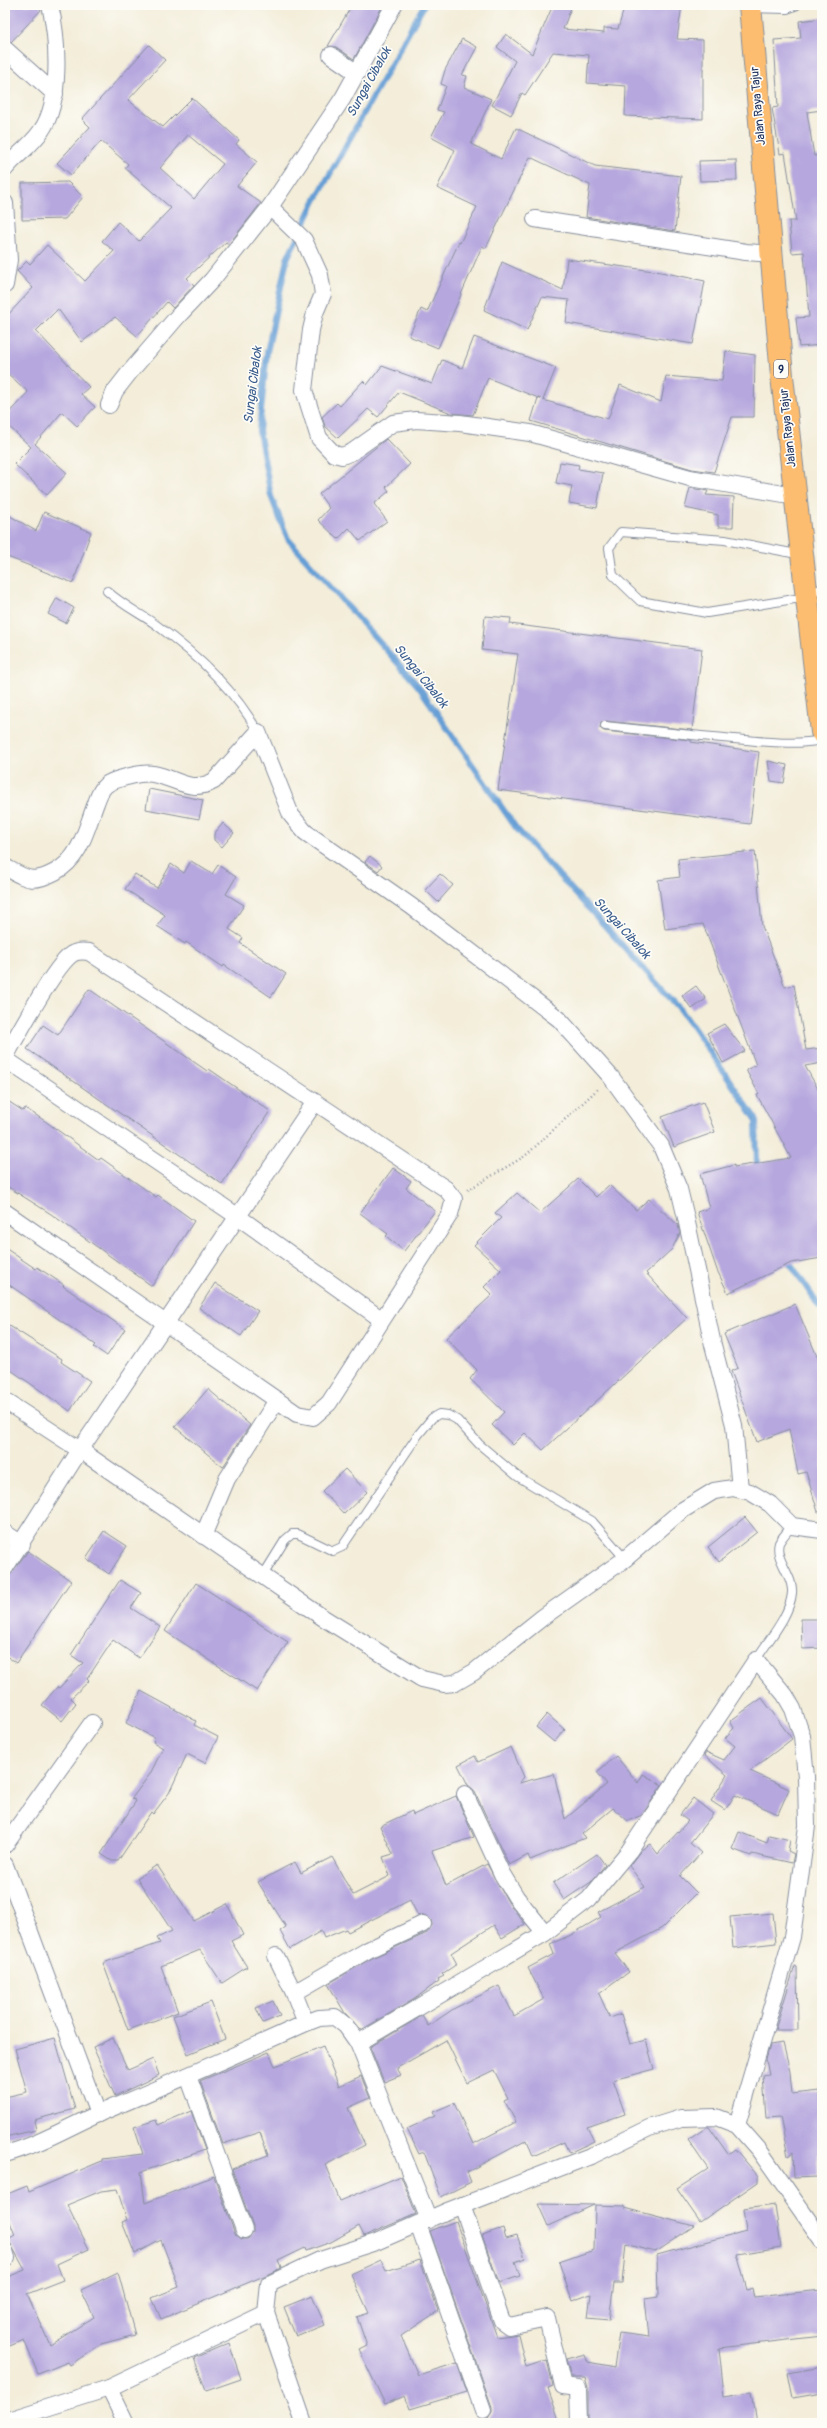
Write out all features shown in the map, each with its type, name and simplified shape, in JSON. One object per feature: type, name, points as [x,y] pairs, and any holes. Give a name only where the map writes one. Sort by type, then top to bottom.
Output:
[{"type":"highway","name":"Jalan Raya Tajur","points":[[750,6],[795,496],[802,556],[814,593],[822,732]]},
{"type":"street","points":[[5,169],[42,130],[52,112],[55,94],[55,57],[50,5]]},
{"type":"street","points":[[109,405],[115,392],[129,373],[178,316],[212,280],[270,207],[335,112],[358,73],[394,5]]},
{"type":"street","points":[[5,49],[55,94]]},
{"type":"street","points":[[331,55],[358,73]]},
{"type":"street","points":[[5,203],[9,260],[5,285]]},
{"type":"street","points":[[270,207],[301,236],[320,275],[323,294],[315,313],[311,330],[304,390],[319,438],[334,454],[342,456],[352,452],[393,423],[416,420],[474,424],[530,433],[690,478],[795,496]]},
{"type":"street","points":[[535,219],[746,252],[772,254]]},
{"type":"street","points":[[5,867],[30,880],[36,880],[56,871],[65,866],[75,855],[97,799],[107,784],[123,778],[151,773],[195,787],[204,786],[214,781],[258,732],[292,815],[306,832],[411,906],[559,1019],[611,1077],[661,1146],[679,1189],[713,1345],[734,1425],[740,1489]]},
{"type":"street","points":[[5,1212],[166,1325],[277,1400],[305,1417],[313,1417],[323,1410],[450,1214],[454,1199],[446,1189],[95,956],[83,951],[71,955],[58,968],[5,1058],[237,1216],[381,1319]]},
{"type":"street","points":[[5,1568],[22,1544],[80,1450],[166,1325],[237,1216],[315,1102]]},
{"type":"street","points":[[203,1536],[227,1479],[277,1400]]},
{"type":"street","points":[[5,1401],[80,1450],[262,1576],[415,1675],[422,1679],[444,1684],[455,1683],[474,1672],[543,1617],[625,1559],[696,1500],[714,1490],[733,1488],[758,1495],[792,1526],[822,1530]]},
{"type":"street","points":[[5,1532],[22,1544]]},
{"type":"street","points":[[358,2043],[545,1933],[589,1898],[629,1851],[756,1660],[786,1695],[793,1709],[802,1736],[806,1777],[814,1825],[792,1937],[737,2125]]},
{"type":"street","points":[[5,1845],[92,1723]]},
{"type":"street","points":[[464,1794],[502,1874],[516,1897],[545,1933]]},
{"type":"street","points":[[5,1865],[98,2114]]},
{"type":"street","points":[[294,1993],[368,1950],[423,1924]]},
{"type":"street","points":[[276,1956],[294,1993],[306,2023]]},
{"type":"street","points":[[5,2154],[45,2140],[98,2114],[188,2076],[306,2023],[320,2018],[334,2017],[346,2026],[358,2043],[424,2222],[483,2410]]},
{"type":"street","points":[[188,2076],[244,2230]]},
{"type":"street","points":[[304,2423],[266,2314],[269,2284],[320,2260],[371,2244],[462,2206],[593,2155],[663,2123],[681,2118],[708,2117],[724,2119],[737,2125],[758,2150],[822,2240]]},
{"type":"street","points":[[462,2206],[502,2322],[509,2326],[547,2318],[563,2386],[578,2388],[579,2423]]},
{"type":"street","points":[[5,2420],[109,2388],[266,2314]]},
{"type":"street","points":[[109,2388],[126,2423]]},
{"type":"lane","points":[[750,6],[787,10],[796,5]]},
{"type":"lane","points":[[802,556],[724,540],[621,532],[609,548],[613,575],[640,601],[707,613],[814,593]]},
{"type":"lane","points":[[107,591],[118,601],[165,632],[212,673],[234,694],[246,710],[258,732]]},
{"type":"lane","points":[[605,726],[781,742],[806,743],[822,740]]},
{"type":"lane","points":[[262,1576],[285,1540],[292,1534],[298,1534],[333,1552],[342,1547],[418,1435],[432,1418],[439,1414],[448,1415],[457,1420],[479,1444],[532,1487],[571,1507],[592,1521],[625,1559]]},
{"type":"lane","points":[[756,1660],[790,1605],[792,1592],[790,1580],[778,1548],[780,1541],[792,1526]]},
{"type":"path","points":[[454,1199],[525,1156],[611,1077]]},
{"type":"building","points":[[5,5],[41,5],[41,10],[11,42],[5,40]]},
{"type":"building","points":[[352,5],[383,5],[354,59],[336,47],[328,46]]},
{"type":"building","points":[[553,5],[572,5],[563,29],[604,33],[604,28],[618,29],[625,5],[682,5],[677,39],[703,40],[703,119],[625,116],[626,86],[587,83],[589,55],[553,52],[525,95],[522,93],[511,115],[492,105],[515,61],[497,47],[506,34],[532,54]]},
{"type":"building","points":[[822,18],[822,110],[807,112],[814,156],[822,155],[822,345],[799,347],[796,318],[809,317],[804,252],[792,253],[789,221],[796,221],[785,153],[780,154],[772,108],[778,107],[774,40],[801,38],[799,21]]},
{"type":"building","points":[[462,39],[477,47],[462,75],[467,76],[464,87],[491,99],[471,144],[501,159],[516,128],[595,166],[681,176],[675,231],[586,217],[590,185],[530,157],[486,248],[482,246],[438,348],[409,336],[421,309],[427,312],[459,242],[460,243],[477,207],[437,188],[455,150],[431,137],[444,112],[437,110],[446,86],[441,84],[445,70]]},
{"type":"building","points":[[149,45],[165,60],[128,100],[163,127],[192,98],[239,140],[236,144],[257,162],[237,186],[261,203],[229,244],[226,242],[187,278],[194,285],[173,308],[167,302],[137,336],[115,317],[82,342],[58,309],[36,331],[89,387],[81,394],[95,407],[77,426],[62,412],[35,444],[67,473],[47,495],[14,464],[31,447],[5,423],[5,417],[28,392],[5,371],[5,318],[33,288],[17,271],[27,261],[30,264],[47,245],[85,281],[114,251],[102,241],[118,222],[139,241],[171,208],[125,168],[128,164],[101,141],[71,175],[57,163],[90,127],[82,119]],"holes":[[[188,135],[223,164],[194,199],[160,168]]]},
{"type":"building","points":[[736,160],[737,180],[700,181],[699,161]]},
{"type":"building","points":[[68,182],[83,197],[65,219],[22,220],[22,183]]},
{"type":"building","points":[[567,259],[661,272],[705,281],[693,344],[566,323],[569,300],[542,297],[527,330],[484,310],[502,262],[563,290]]},
{"type":"building","points":[[474,337],[556,368],[543,400],[608,419],[620,385],[661,402],[666,376],[722,381],[726,351],[755,355],[754,417],[732,417],[714,472],[692,469],[531,421],[538,398],[541,399],[488,378],[473,415],[451,413],[399,392],[378,417],[368,409],[338,438],[325,426],[322,417],[337,403],[340,406],[363,381],[367,385],[382,366],[432,384],[442,360],[462,368]]},
{"type":"building","points":[[386,439],[410,464],[386,487],[389,491],[374,504],[387,521],[360,541],[349,528],[338,539],[318,520],[329,508],[319,494]]},
{"type":"building","points":[[560,462],[579,465],[578,469],[603,473],[597,508],[569,503],[572,486],[556,483]]},
{"type":"building","points":[[690,488],[708,491],[706,495],[734,497],[733,527],[718,527],[718,515],[685,508]]},
{"type":"building","points":[[44,512],[91,532],[73,583],[5,556],[5,513],[36,531]]},
{"type":"building","points":[[57,598],[74,608],[66,623],[48,614]]},
{"type":"building","points":[[485,616],[511,618],[510,624],[702,649],[692,730],[606,721],[601,722],[600,728],[604,731],[691,740],[691,742],[759,752],[750,824],[498,790],[518,654],[482,650]]},
{"type":"building","points":[[768,761],[787,765],[784,783],[771,781]]},
{"type":"building","points":[[149,789],[203,800],[199,819],[146,809]]},
{"type":"building","points":[[223,823],[234,833],[222,847],[214,840],[214,834]]},
{"type":"building","points":[[755,851],[762,926],[785,987],[794,985],[806,1050],[822,1048],[822,1063],[805,1066],[822,1096],[822,1258],[791,1263],[728,1293],[717,1270],[697,1212],[709,1208],[700,1174],[734,1165],[734,1167],[791,1158],[757,1095],[759,1094],[746,1070],[756,1065],[703,924],[665,929],[658,880],[680,877],[678,859]]},
{"type":"building","points":[[370,856],[382,866],[378,871],[365,862]]},
{"type":"building","points":[[191,861],[212,874],[218,865],[236,877],[226,894],[244,905],[229,929],[243,938],[240,943],[286,974],[271,997],[224,965],[223,967],[186,942],[185,944],[157,926],[165,915],[125,889],[135,874],[157,888],[171,864],[184,873]]},
{"type":"building","points":[[440,874],[453,885],[438,902],[425,890]]},
{"type":"building","points":[[696,986],[706,999],[692,1009],[682,996]]},
{"type":"building","points":[[89,989],[207,1071],[209,1069],[270,1111],[222,1184],[27,1049],[43,1025],[58,1035]]},
{"type":"building","points":[[724,1024],[745,1051],[723,1063],[707,1033]]},
{"type":"building","points":[[5,1099],[23,1111],[25,1108],[99,1160],[101,1158],[156,1197],[158,1195],[194,1221],[152,1286],[51,1214],[5,1185]]},
{"type":"building","points":[[703,1102],[715,1132],[674,1147],[662,1117]]},
{"type":"building","points":[[393,1168],[411,1181],[406,1188],[435,1211],[404,1251],[386,1236],[388,1234],[360,1213]]},
{"type":"building","points":[[578,1179],[596,1197],[609,1185],[636,1210],[649,1199],[678,1225],[680,1233],[672,1249],[646,1273],[687,1318],[543,1450],[525,1433],[513,1445],[492,1425],[504,1412],[470,1379],[477,1370],[446,1338],[492,1295],[484,1287],[501,1270],[474,1245],[501,1218],[495,1213],[517,1193],[540,1213]]},
{"type":"building","points":[[5,1248],[36,1269],[37,1267],[64,1285],[63,1286],[125,1329],[107,1356],[94,1347],[96,1345],[5,1282]]},
{"type":"building","points":[[215,1283],[258,1311],[241,1336],[199,1308]]},
{"type":"building","points":[[795,1304],[822,1368],[822,1511],[818,1512],[806,1472],[798,1474],[789,1429],[757,1442],[731,1371],[738,1368],[724,1334]]},
{"type":"building","points":[[5,1323],[62,1359],[61,1362],[90,1381],[70,1411],[5,1366]]},
{"type":"building","points":[[208,1389],[250,1425],[223,1467],[175,1427]]},
{"type":"building","points":[[345,1469],[367,1492],[344,1514],[322,1491]]},
{"type":"building","points":[[745,1517],[757,1532],[719,1562],[708,1547]]},
{"type":"building","points":[[104,1531],[127,1546],[109,1574],[86,1558]]},
{"type":"building","points":[[28,1551],[71,1581],[16,1663],[5,1655],[5,1581]]},
{"type":"building","points":[[120,1580],[141,1593],[131,1608],[160,1627],[139,1658],[113,1640],[87,1679],[89,1681],[71,1698],[76,1703],[62,1721],[42,1705],[57,1687],[59,1688],[83,1663],[71,1655]]},
{"type":"building","points":[[196,1583],[288,1642],[257,1691],[165,1631]]},
{"type":"building","points":[[801,1619],[822,1619],[822,1648],[802,1649]]},
{"type":"building","points":[[141,1691],[196,1721],[194,1725],[218,1737],[205,1763],[187,1754],[169,1793],[153,1814],[151,1812],[118,1861],[112,1861],[101,1854],[136,1801],[132,1798],[150,1774],[163,1748],[153,1742],[155,1738],[126,1723]]},
{"type":"building","points":[[762,1698],[792,1739],[750,1771],[789,1789],[778,1814],[735,1795],[725,1810],[711,1801],[727,1775],[704,1755],[706,1752],[724,1760],[735,1746],[725,1738],[734,1728],[730,1721]]},
{"type":"building","points":[[547,1714],[565,1730],[554,1742],[536,1727]]},
{"type":"building","points":[[511,1747],[524,1777],[519,1783],[554,1774],[565,1819],[607,1784],[597,1772],[616,1756],[638,1783],[643,1774],[662,1785],[642,1815],[628,1821],[613,1808],[582,1834],[585,1838],[530,1860],[528,1855],[509,1865],[474,1790],[468,1785],[458,1765],[475,1756],[478,1762]]},
{"type":"building","points":[[456,1796],[474,1837],[432,1851],[446,1886],[487,1864],[508,1902],[525,1924],[502,1938],[494,1925],[451,1953],[457,1964],[442,1974],[444,1976],[438,1979],[439,1981],[413,2000],[361,2030],[345,2013],[328,1984],[372,1958],[427,1933],[432,1925],[431,1920],[424,1915],[418,1916],[410,1900],[348,1932],[346,1929],[324,1938],[321,1931],[290,1949],[280,1931],[286,1927],[258,1882],[295,1862],[301,1873],[332,1857],[353,1895],[390,1876],[383,1857],[393,1854],[380,1826],[412,1811],[413,1815]]},
{"type":"building","points":[[693,1798],[713,1814],[690,1843],[701,1853],[680,1876],[697,1893],[662,1928],[615,1953],[629,1972],[599,1994],[610,2018],[621,2014],[630,2044],[646,2040],[654,2069],[613,2080],[625,2114],[587,2127],[594,2141],[569,2153],[564,2142],[533,2156],[527,2140],[467,2172],[471,2182],[441,2197],[424,2152],[419,2154],[407,2129],[435,2116],[433,2112],[454,2103],[473,2144],[516,2122],[504,2100],[508,2098],[494,2070],[467,2083],[446,2040],[397,2068],[401,2075],[384,2082],[370,2047],[422,2016],[428,2026],[455,2008],[499,1986],[514,2016],[544,1999],[528,1968],[554,1954],[550,1944],[569,1936],[601,1917],[598,1912],[645,1887],[629,1866],[641,1850],[650,1844],[658,1854],[688,1821],[680,1815]]},
{"type":"building","points":[[739,1832],[767,1843],[769,1835],[790,1840],[788,1851],[794,1854],[792,1863],[752,1854],[751,1856],[732,1849]]},
{"type":"building","points":[[597,1854],[605,1865],[591,1882],[564,1900],[553,1883]]},
{"type":"building","points":[[157,1865],[194,1921],[227,1904],[243,1935],[231,1941],[247,1967],[222,1983],[200,1950],[161,1966],[178,2012],[128,2030],[103,1963],[160,1943],[157,1938],[172,1931],[137,1878]]},
{"type":"building","points":[[773,1913],[776,1943],[733,1948],[730,1917]]},
{"type":"building","points":[[795,1966],[797,1967],[798,2030],[775,2030]]},
{"type":"building","points":[[273,2001],[280,2016],[263,2023],[256,2008]]},
{"type":"building","points":[[211,2002],[225,2039],[188,2054],[173,2016]]},
{"type":"building","points":[[55,2038],[75,2109],[34,2120],[36,2130],[5,2137],[5,2097],[27,2092],[15,2049]]},
{"type":"building","points":[[113,2038],[128,2070],[153,2059],[159,2075],[115,2096],[93,2047]]},
{"type":"building","points":[[783,2043],[790,2072],[792,2094],[820,2091],[822,2154],[817,2154],[818,2177],[794,2178],[793,2152],[788,2156],[780,2117],[766,2118],[763,2075],[769,2074],[766,2060],[770,2045]]},
{"type":"building","points":[[323,2046],[339,2086],[361,2076],[370,2098],[348,2108],[365,2145],[325,2165],[340,2201],[401,2176],[416,2214],[364,2236],[359,2226],[331,2242],[306,2251],[305,2248],[278,2261],[281,2268],[161,2319],[152,2298],[179,2287],[161,2240],[135,2254],[122,2222],[127,2220],[117,2189],[101,2191],[67,2205],[89,2249],[57,2264],[63,2280],[27,2294],[50,2345],[94,2317],[81,2290],[118,2272],[135,2335],[101,2344],[70,2365],[68,2362],[38,2374],[24,2340],[5,2348],[5,2278],[25,2270],[8,2239],[15,2235],[5,2209],[5,2195],[27,2186],[29,2192],[102,2161],[102,2159],[143,2154],[134,2127],[156,2120],[158,2125],[191,2111],[205,2150],[141,2172],[145,2203],[214,2176],[235,2234],[242,2239],[248,2239],[253,2232],[253,2227],[232,2169],[268,2155],[260,2132],[223,2144],[200,2081],[269,2052],[275,2066]]},
{"type":"building","points":[[709,2127],[728,2154],[735,2149],[758,2176],[758,2182],[700,2222],[677,2189],[708,2169],[688,2140]]},
{"type":"building","points":[[538,2204],[594,2205],[548,2226]]},
{"type":"building","points":[[595,2205],[625,2206],[625,2208],[694,2226],[655,2252],[626,2244],[622,2283],[614,2283],[609,2320],[588,2318],[591,2294],[572,2301],[559,2262],[594,2250]]},
{"type":"building","points":[[775,2205],[781,2247],[737,2254],[747,2290],[752,2288],[754,2297],[822,2290],[822,2336],[719,2348],[724,2396],[751,2392],[756,2423],[588,2423],[588,2388],[585,2377],[571,2377],[566,2359],[585,2354],[588,2362],[614,2367],[619,2333],[649,2337],[645,2299],[658,2297],[657,2255],[746,2231],[743,2209]]},
{"type":"building","points":[[456,2221],[497,2337],[518,2334],[526,2367],[547,2360],[553,2386],[548,2388],[560,2423],[490,2423],[488,2418],[492,2412],[492,2407],[430,2231]]},
{"type":"building","points":[[503,2228],[506,2238],[517,2235],[525,2258],[515,2262],[520,2276],[499,2283],[482,2235]]},
{"type":"building","points":[[381,2260],[386,2271],[420,2260],[438,2311],[401,2336],[418,2375],[457,2363],[467,2392],[410,2409],[405,2396],[385,2404],[359,2350],[367,2346],[357,2317],[369,2313],[351,2274]]},
{"type":"building","points":[[312,2296],[325,2325],[296,2337],[284,2307]]},
{"type":"building","points":[[229,2343],[241,2379],[206,2391],[194,2358]]},
{"type":"building","points":[[822,2367],[822,2393],[793,2398],[788,2373]]},
{"type":"waterway","name":"Sungai Cibalok","points":[[424,5],[315,201],[287,259],[267,352],[259,431],[271,496],[288,539],[419,687],[516,828],[681,1010],[756,1119],[757,1171]]},
{"type":"waterway","name":"Sungai Cibalok","points":[[786,1257],[819,1306],[822,1306]]}]
